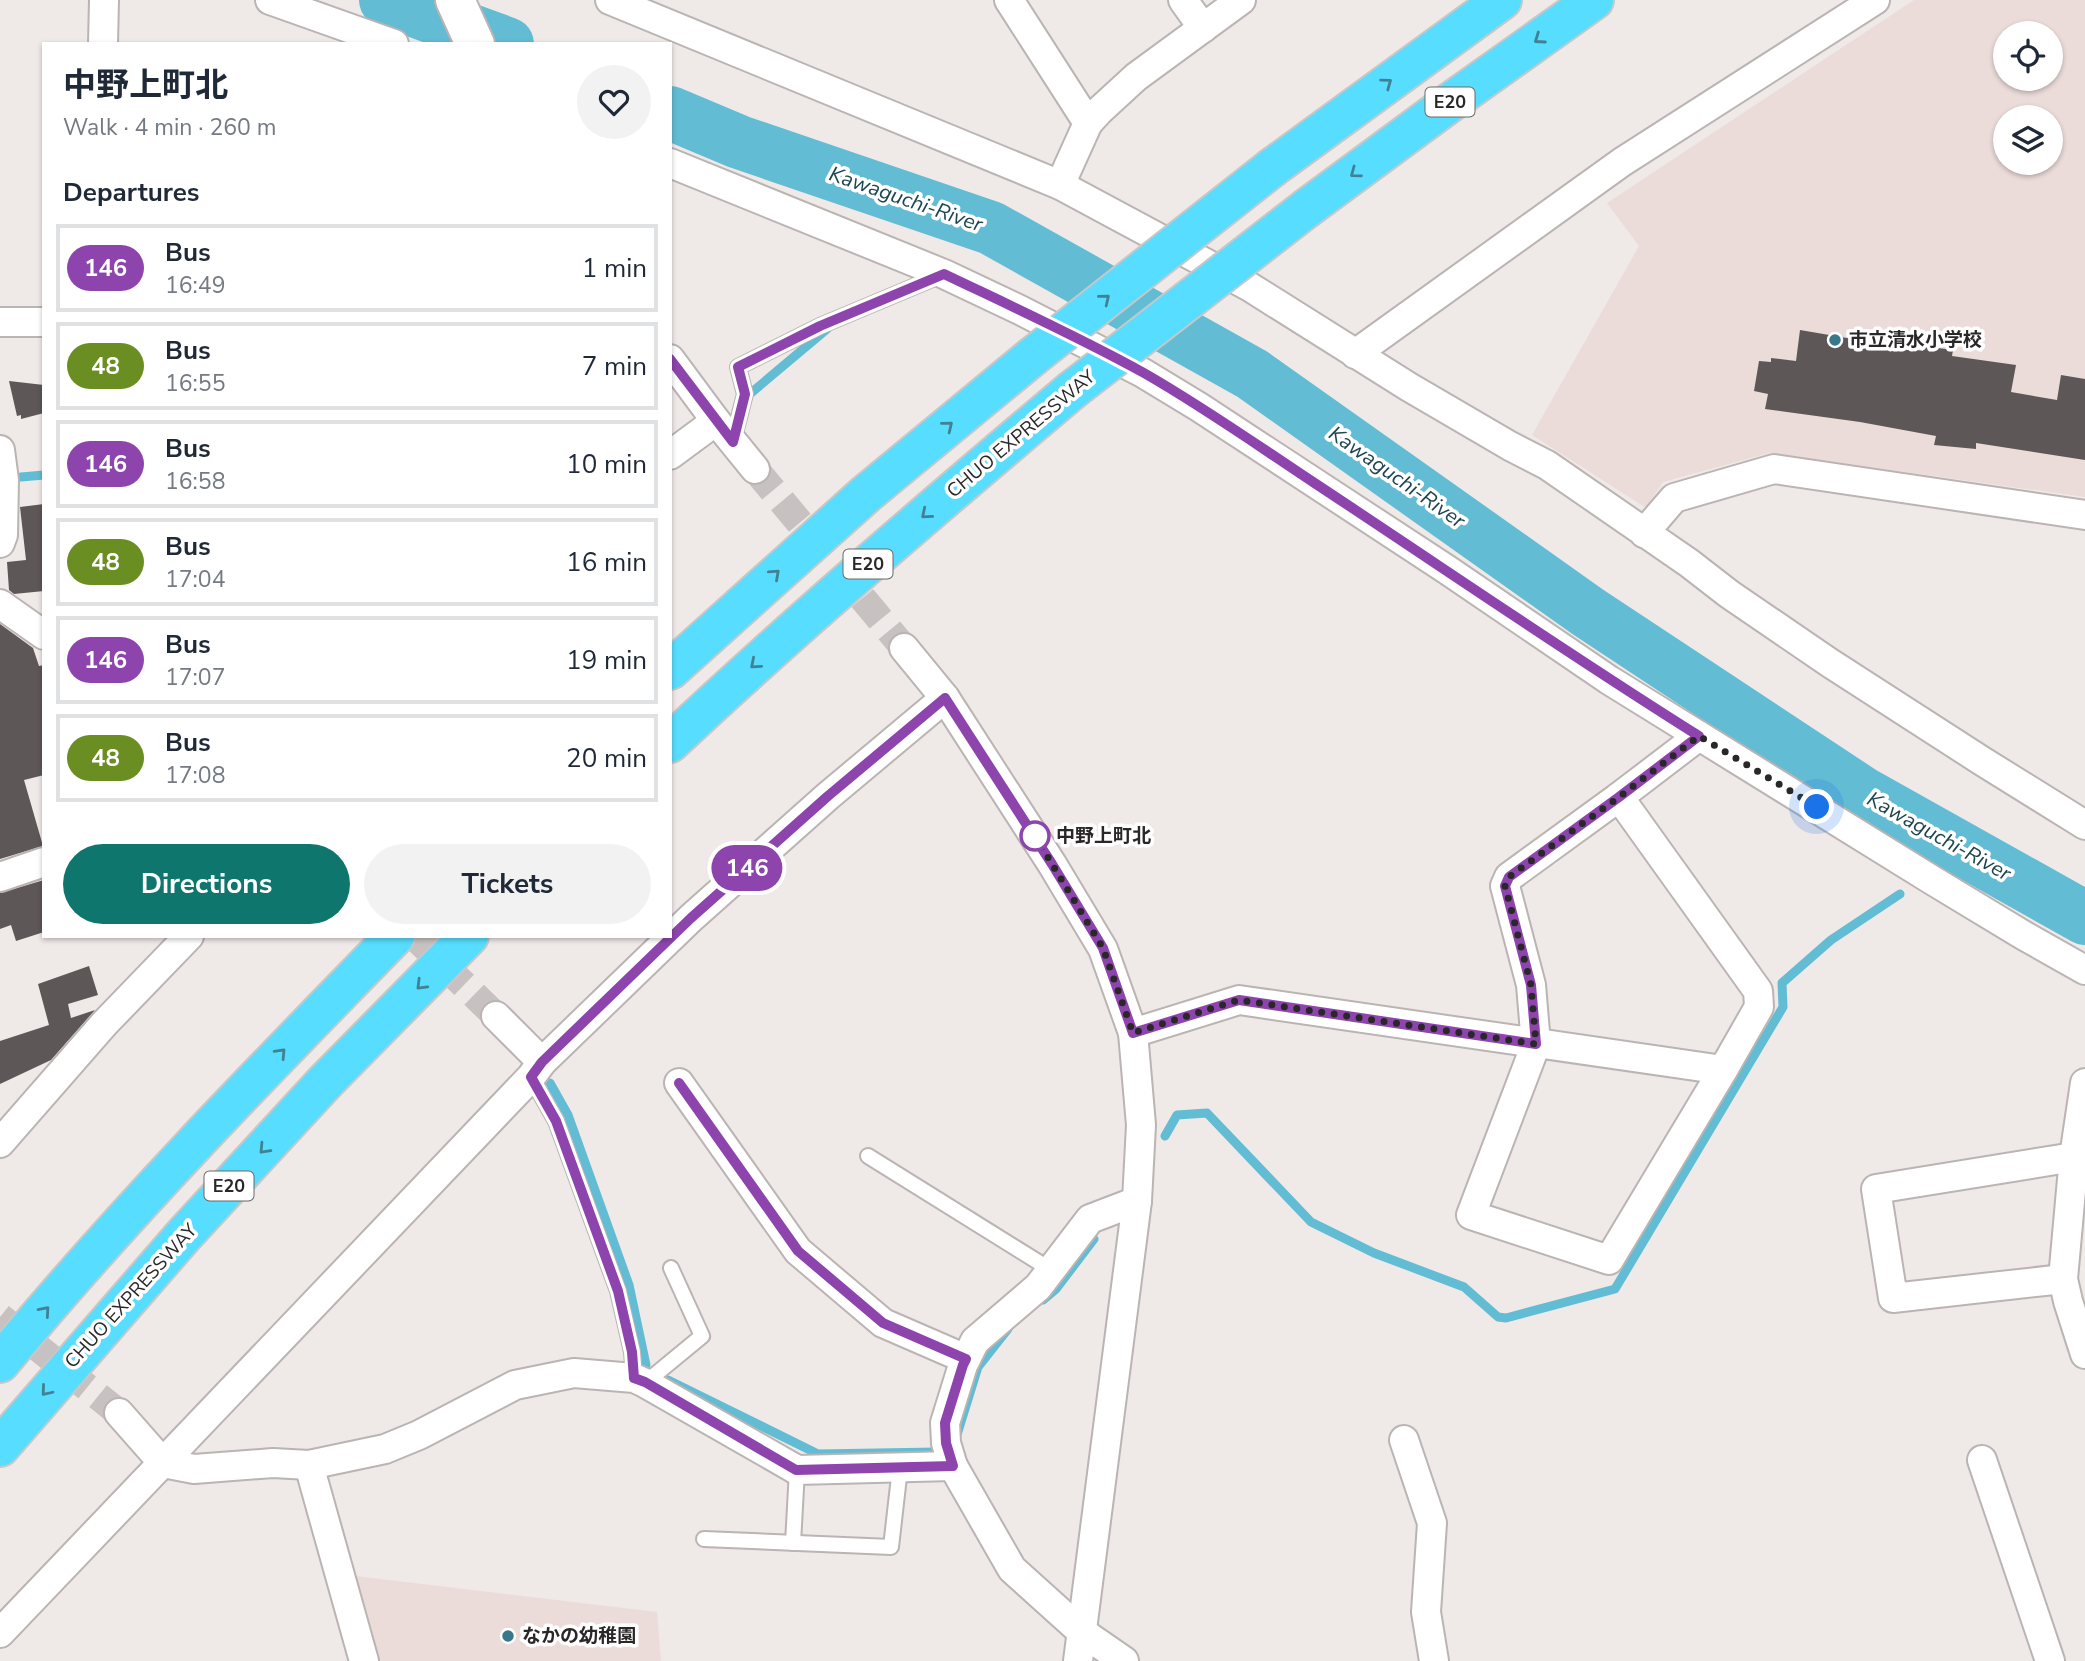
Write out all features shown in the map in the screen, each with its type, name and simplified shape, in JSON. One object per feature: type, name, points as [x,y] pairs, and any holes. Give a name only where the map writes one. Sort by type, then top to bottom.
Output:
[{"type":"highway","name":"E20","points":[[672,668],[866,494],[1032,357],[1273,167],[1502,0]]},
{"type":"highway","name":"CHUO EXPRESSWAY","points":[[672,741],[894,541],[1071,391],[1307,208],[1594,0]]},
{"type":"highway","name":"E20","points":[[0,1363],[143,1200],[393,938]]},
{"type":"highway","name":"CHUO EXPRESSWAY","points":[[0,1447],[184,1236],[326,1081],[467,938]]},
{"type":"street","points":[[103,42],[104,0]]},
{"type":"street","points":[[270,0],[388,42]]},
{"type":"street","points":[[455,0],[474,42]]},
{"type":"street","points":[[610,0],[1060,186],[1250,287],[1355,354],[1510,446],[1547,464],[1689,563],[1728,594],[1830,663],[2085,825]]},
{"type":"street","points":[[1009,0],[1088,123]]},
{"type":"street","points":[[1183,0],[1203,28]]},
{"type":"street","points":[[1060,186],[1088,123],[1136,77],[1241,0]]},
{"type":"street","points":[[1355,354],[1622,162],[1865,2]]},
{"type":"street","points":[[672,164],[944,274],[1143,373],[1446,569],[1609,680],[2011,929],[2085,970]]},
{"type":"street","points":[[0,322],[42,322]]},
{"type":"street","points":[[672,362],[755,469]]},
{"type":"street","points":[[672,454],[724,432]]},
{"type":"street","points":[[0,450],[4,480],[3,535],[0,543]]},
{"type":"street","points":[[1644,533],[1674,498],[1774,469],[2085,515]]},
{"type":"street","points":[[0,604],[42,634]]},
{"type":"street","points":[[904,648],[945,698],[1103,948],[1133,1033],[1142,1125],[1137,1201],[1078,1661]]},
{"type":"street","points":[[672,937],[828,796],[945,698]]},
{"type":"street","points":[[1619,797],[1758,991],[1759,1007],[1609,1260],[1471,1215],[1536,1044],[1531,985],[1505,886],[1509,877],[1699,736]]},
{"type":"street","points":[[0,877],[42,863]]},
{"type":"street","points":[[0,1143],[104,1024],[187,938]]},
{"type":"street","points":[[0,1633],[536,1070],[671,938]]},
{"type":"street","points":[[1133,1033],[1239,1000],[1723,1070]]},
{"type":"street","points":[[496,1016],[536,1070]]},
{"type":"street","points":[[679,1083],[798,1251],[883,1323],[966,1359]]},
{"type":"street","points":[[2085,1083],[2074,1157],[2072,1292],[2085,1354]]},
{"type":"street","points":[[2072,1292],[1893,1298],[1876,1189],[2074,1157]]},
{"type":"street","points":[[1124,1661],[1082,1632],[1012,1569],[953,1466],[946,1443],[945,1423],[963,1365],[975,1341],[1038,1287],[1090,1219],[1137,1201]]},
{"type":"street","points":[[119,1413],[163,1463],[194,1469],[274,1462],[309,1465],[385,1449],[419,1435],[514,1385],[574,1373],[640,1380],[796,1470],[953,1466]]},
{"type":"street","points":[[1404,1440],[1432,1523],[1426,1612],[1434,1661]]},
{"type":"street","points":[[1982,1460],[2050,1661]]},
{"type":"street","points":[[309,1465],[364,1661]]},
{"type":"lane","points":[[724,432],[745,394],[738,367],[820,326],[944,274]]},
{"type":"lane","points":[[536,1070],[618,1291],[640,1380],[702,1336],[671,1268]]},
{"type":"lane","points":[[868,1156],[1051,1270]]},
{"type":"lane","points":[[704,1539],[891,1547],[900,1468]]},
{"type":"lane","points":[[793,1542],[796,1470]]},
{"type":"shaded area","name":"市立清水小学校","points":[[1914,0],[2085,0],[2085,497],[1769,453],[1663,482],[1646,508],[1532,435],[1639,246],[1607,203]]},
{"type":"shaded area","name":"なかの幼稚園","points":[[339,1574],[657,1612],[661,1661],[364,1661]]},
{"type":"building","points":[[1800,330],[1923,351],[1923,346],[1953,350],[1952,356],[2016,365],[2011,392],[2057,400],[2061,375],[2085,379],[2085,460],[1976,443],[1976,449],[1934,445],[1936,436],[1765,409],[1768,394],[1754,391],[1759,361],[1771,362],[1771,358],[1796,361]]},
{"type":"building","points":[[9,381],[42,385],[42,414],[21,419],[21,415],[17,416]]},
{"type":"building","points":[[42,504],[42,591],[14,594],[9,590],[7,562],[26,560],[20,507]]},
{"type":"building","points":[[0,624],[33,648],[39,666],[42,665],[42,776],[24,780],[42,846],[0,859]]},
{"type":"building","points":[[42,881],[42,933],[16,941],[11,925],[0,929],[0,893]]},
{"type":"building","points":[[89,966],[98,995],[68,1004],[71,1018],[95,1010],[51,1060],[0,1084],[0,1041],[49,1025],[38,984]]},
{"type":"waterway","name":"Kawaguchi-River","points":[[386,0],[502,42]]},
{"type":"waterway","name":"Kawaguchi-River","points":[[672,114],[739,142],[991,228],[1252,374],[1588,612],[1862,793],[2085,918]]},
{"type":"waterway","points":[[751,393],[827,329]]},
{"type":"waterway","points":[[21,477],[42,475]]},
{"type":"waterway","points":[[1165,1136],[1177,1115],[1207,1113],[1311,1222],[1374,1253],[1464,1287],[1498,1317],[1506,1318],[1615,1289],[1783,1007],[1782,983],[1831,940],[1900,894]]},
{"type":"waterway","points":[[550,1083],[568,1115],[629,1285],[646,1365]]},
{"type":"waterway","points":[[1043,1300],[1056,1289],[1094,1239]]},
{"type":"waterway","points":[[956,1438],[978,1367],[1008,1329]]},
{"type":"waterway","points":[[668,1380],[818,1454],[937,1452]]},
{"type":"tunnel","points":[[755,469],[904,648]]},
{"type":"tunnel","points":[[416,938],[496,1016]]},
{"type":"tunnel","points":[[0,1317],[119,1413]]},
{"type":"bus line","name":"146","points":[[672,362],[733,442],[745,394],[738,367],[820,326],[944,274],[1143,373],[1199,407],[1609,680],[1699,736],[1509,877],[1505,886],[1531,985],[1536,1044],[1239,1000],[1133,1033],[1103,948],[945,698],[828,796],[672,936]]},
{"type":"bus line","name":"146","points":[[670,938],[542,1062],[531,1077],[556,1121],[618,1291],[632,1352],[634,1378],[796,1470],[953,1466],[946,1443],[945,1423],[966,1359],[883,1323],[798,1251],[679,1083]]},
{"type":"place","name":"市立清水小学校","points":[[1835,340]]},
{"type":"place","name":"中野上町北","points":[[1035,836]]},
{"type":"place","name":"なかの幼稚園","points":[[508,1636]]},
{"type":"route","points":[[1035,836],[1103,948],[1133,1033],[1239,1000],[1536,1044],[1531,985],[1505,886],[1509,877],[1699,736],[1817,807]]}]
